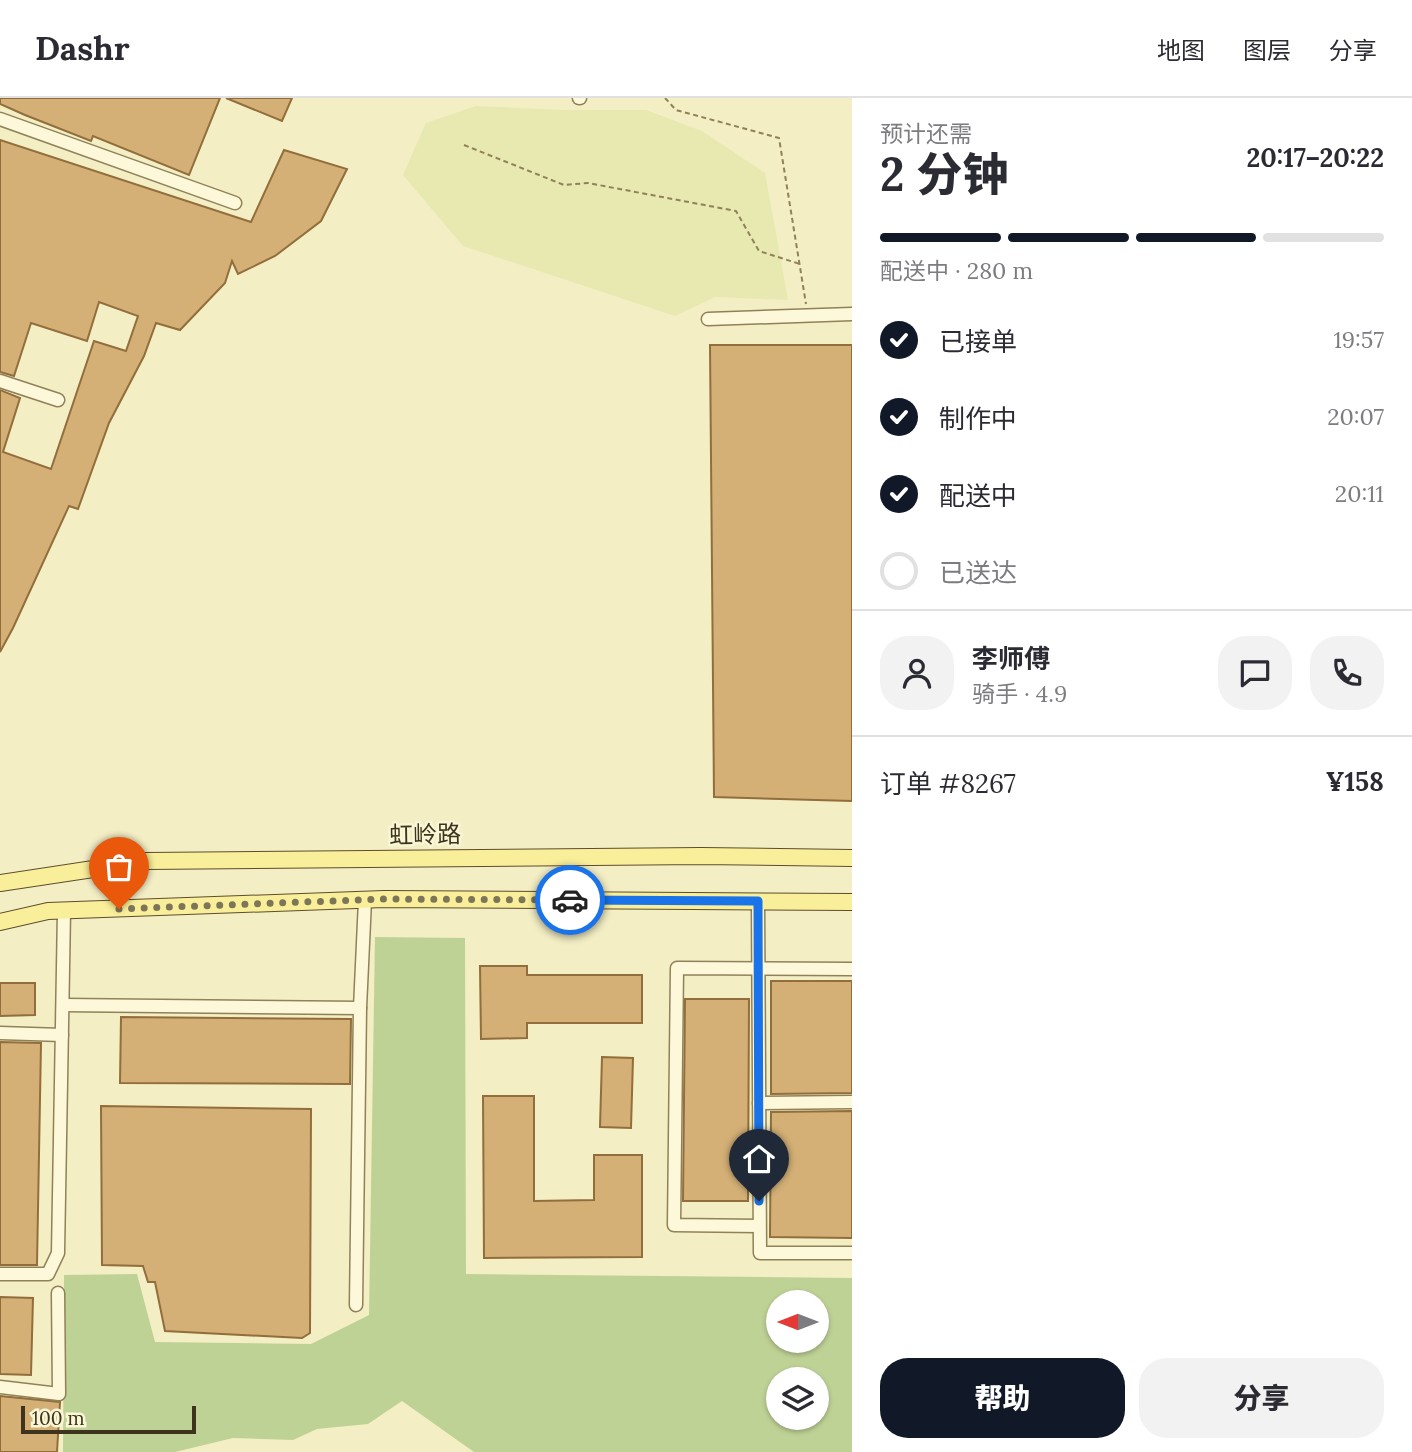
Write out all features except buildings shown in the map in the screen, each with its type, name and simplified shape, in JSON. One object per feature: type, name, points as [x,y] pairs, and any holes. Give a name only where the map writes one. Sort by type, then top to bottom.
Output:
[{"type":"main road","name":"虹岭路","points":[[0,883],[146,861],[701,856],[852,858]]},
{"type":"main road","points":[[0,922],[48,911],[365,900],[852,902]]},
{"type":"street","points":[[0,120],[235,203]]},
{"type":"street","points":[[708,319],[852,314]]},
{"type":"street","points":[[0,381],[58,400]]},
{"type":"street","points":[[356,1305],[360,1008],[365,900]]},
{"type":"street","points":[[758,901],[760,1253],[852,1252]]},
{"type":"street","points":[[0,1274],[48,1274],[58,1253],[64,911]]},
{"type":"street","points":[[760,1226],[674,1225],[677,968],[852,969]]},
{"type":"street","points":[[63,1005],[360,1008]]},
{"type":"street","points":[[0,1033],[62,1035]]},
{"type":"street","points":[[759,1103],[852,1102]]},
{"type":"street","points":[[0,1387],[59,1394],[58,1293]]},
{"type":"path","points":[[665,98],[676,110],[779,138],[808,316]]},
{"type":"path","points":[[464,145],[564,185],[588,183],[736,211],[759,251],[800,264]]},
{"type":"green space","points":[[476,106],[646,110],[702,131],[765,173],[788,300],[715,297],[675,316],[463,246],[403,175],[426,123]]},
{"type":"green space","points":[[375,937],[465,938],[466,1274],[852,1278],[852,1452],[474,1452],[402,1401],[368,1424],[317,1429],[293,1440],[233,1438],[175,1452],[63,1452],[64,1275],[137,1274],[155,1342],[311,1344],[369,1315]]},
{"type":"way so far","points":[[119,909],[384,899],[570,900]]},
{"type":"route","points":[[570,900],[758,901],[759,1201]]}]
